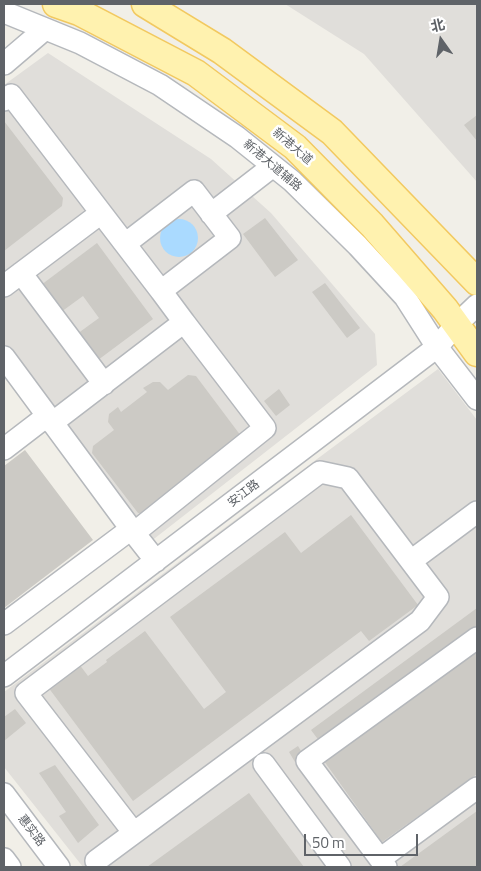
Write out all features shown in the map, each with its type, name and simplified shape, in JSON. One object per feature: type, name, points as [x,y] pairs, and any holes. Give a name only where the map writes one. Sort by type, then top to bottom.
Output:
[{"type":"main road","name":"新港大道","points":[[56,4],[79,12],[196,73],[295,146],[372,225],[457,324],[477,353]]},
{"type":"main road","points":[[145,4],[222,51],[332,132],[477,282]]},
{"type":"street","name":"新港大道辅路","points":[[4,12],[80,43],[160,85],[237,137],[273,166],[358,246],[405,297],[477,399]]},
{"type":"street","points":[[4,64],[45,29]]},
{"type":"street","points":[[4,100],[11,95],[265,428],[133,531],[4,624]]},
{"type":"street","points":[[211,214],[273,166]]},
{"type":"street","points":[[125,244],[194,191],[230,238],[161,291]]},
{"type":"street","points":[[4,286],[101,213]]},
{"type":"street","points":[[21,273],[104,384]]},
{"type":"street","name":"安江路","points":[[4,676],[438,346],[477,304]]},
{"type":"street","points":[[4,449],[104,384],[184,322]]},
{"type":"street","points":[[4,357],[156,560]]},
{"type":"street","points":[[96,861],[134,833],[420,621],[438,597],[348,478],[320,472],[26,693],[134,833]]},
{"type":"street","points":[[411,562],[477,512]]},
{"type":"street","points":[[477,638],[307,761],[383,863],[477,788]]},
{"type":"street","points":[[264,764],[340,867]]},
{"type":"street","name":"惠实路","points":[[4,794],[59,867]]},
{"type":"shaded area","points":[[285,4],[477,4],[477,182],[364,54]]},
{"type":"shaded area","points":[[48,53],[211,159],[271,213],[375,334],[377,365],[141,549],[4,370],[4,85]]},
{"type":"shaded area","points":[[438,369],[477,420],[477,867],[83,867],[4,767],[4,692]]},
{"type":"water","points":[[179,219],[193,224],[198,238],[193,252],[179,257],[165,252],[160,238],[165,224]]},
{"type":"building","points":[[477,115],[477,141],[464,125]]},
{"type":"building","points":[[4,121],[63,198],[62,206],[4,251]]},
{"type":"building","points":[[265,218],[298,260],[275,277],[243,234]]},
{"type":"building","points":[[97,243],[153,319],[98,360],[77,334],[99,318],[83,296],[61,312],[41,285]]},
{"type":"building","points":[[325,283],[360,328],[347,338],[312,292]]},
{"type":"building","points":[[188,375],[196,376],[241,436],[146,515],[138,513],[92,453],[93,446],[114,430],[108,422],[109,414],[118,407],[121,412],[147,392],[143,388],[153,382],[160,382],[168,390]]},
{"type":"building","points":[[279,389],[290,405],[276,416],[264,401]]},
{"type":"building","points":[[25,450],[93,540],[4,608],[4,466]]},
{"type":"building","points":[[351,515],[418,605],[369,641],[361,631],[133,801],[45,683],[76,660],[88,676],[145,631],[204,709],[226,692],[170,617],[285,532],[301,553]]},
{"type":"building","points":[[477,608],[477,627],[320,742],[311,730]]},
{"type":"building","points":[[477,650],[477,774],[382,842],[324,761]]},
{"type":"building","points":[[15,709],[26,723],[4,741],[4,717]]},
{"type":"building","points":[[298,746],[304,756],[295,762],[289,752]]},
{"type":"building","points":[[55,765],[99,825],[78,843],[59,816],[66,812],[39,773]]},
{"type":"building","points":[[249,793],[304,867],[147,867]]},
{"type":"building","points":[[477,811],[477,867],[400,867]]}]
